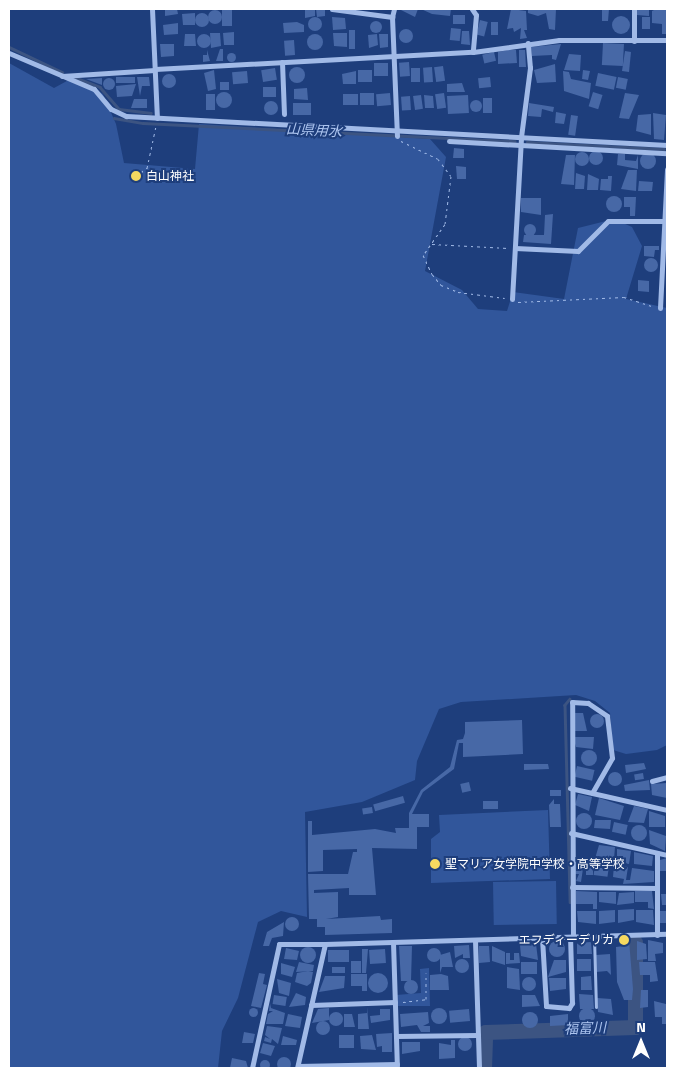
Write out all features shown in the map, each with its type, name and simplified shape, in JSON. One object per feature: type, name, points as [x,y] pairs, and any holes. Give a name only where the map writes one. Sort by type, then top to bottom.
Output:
[{"type":"street","points":[[152,9],[157,118]]},
{"type":"street","points":[[332,9],[392,17]]},
{"type":"street","points":[[394,9],[392,17],[397,133]]},
{"type":"street","points":[[472,9],[476,15],[473,52]]},
{"type":"street","points":[[634,9],[634,40]]},
{"type":"street","points":[[62,76],[473,52],[528,43],[667,40]]},
{"type":"street","points":[[512,299],[521,137],[530,68],[528,43]]},
{"type":"street","points":[[9,53],[94,89],[118,114],[397,133],[521,137],[667,145]]},
{"type":"street","points":[[282,62],[284,114]]},
{"type":"street","points":[[448,141],[667,153]]},
{"type":"street","points":[[660,308],[667,169]]},
{"type":"street","points":[[515,248],[578,251],[608,221],[665,222]]},
{"type":"street","points":[[542,938],[546,1006],[569,1008],[572,1003],[572,887],[569,705],[588,703],[607,716],[612,758],[592,793]]},
{"type":"street","points":[[652,781],[667,778]]},
{"type":"street","points":[[570,788],[667,810]]},
{"type":"street","points":[[571,833],[667,855]]},
{"type":"street","points":[[657,853],[657,934]]},
{"type":"street","points":[[572,887],[657,888]]},
{"type":"street","points":[[252,1068],[280,944],[667,934]]},
{"type":"street","points":[[475,940],[479,1068]]},
{"type":"street","points":[[325,944],[298,1067],[397,1066],[393,942]]},
{"type":"street","points":[[312,1005],[395,1002]]},
{"type":"street","points":[[396,1036],[478,1035]]},
{"type":"lane","points":[[594,936],[596,1006]]},
{"type":"path","points":[[136,176],[147,168],[156,125]]},
{"type":"path","points":[[397,133],[438,159],[451,176],[445,224],[431,244],[424,261],[442,285],[471,294],[512,299],[520,303],[557,298],[624,297],[660,308]]},
{"type":"path","points":[[431,244],[515,248]]},
{"type":"path","points":[[395,1002],[426,1000],[426,973]]},
{"type":"shaded area","points":[[9,63],[54,88],[76,76],[103,94],[116,124],[124,163],[195,169],[199,124],[430,139],[446,157],[425,271],[462,290],[478,309],[507,311],[513,292],[564,299],[578,228],[614,219],[632,227],[642,246],[626,299],[667,308],[667,745],[657,750],[626,754],[613,750],[610,713],[595,701],[576,695],[461,702],[439,709],[417,761],[415,780],[362,802],[305,812],[307,917],[281,911],[258,922],[238,998],[222,1031],[218,1068],[9,1068]]},
{"type":"shaded area","points":[[548,810],[550,879],[431,883],[431,839],[440,832],[439,815]]},
{"type":"shaded area","points":[[556,881],[557,924],[494,925],[493,882]]},
{"type":"shaded area","points":[[429,968],[430,1006],[396,1006],[396,995],[421,993],[420,969]]},
{"type":"building","points":[[165,9],[177,9],[178,14],[165,16]]},
{"type":"building","points":[[222,9],[232,9],[232,26],[222,26]]},
{"type":"building","points":[[305,9],[315,9],[315,16],[305,18]]},
{"type":"building","points":[[316,9],[325,9],[325,16],[317,17]]},
{"type":"building","points":[[399,9],[418,9],[415,17]]},
{"type":"building","points":[[421,9],[451,9],[450,16],[432,14]]},
{"type":"building","points":[[511,9],[526,11],[527,30],[524,30],[527,38],[520,39],[521,28],[514,32],[513,28],[507,29]]},
{"type":"building","points":[[528,9],[556,9],[555,30],[549,29],[546,13],[538,16],[528,13]]},
{"type":"building","points":[[602,9],[609,9],[608,21],[602,21]]},
{"type":"building","points":[[637,9],[649,9],[649,16],[637,15]]},
{"type":"building","points":[[667,9],[667,34],[662,34],[662,24],[652,23],[652,11]]},
{"type":"building","points":[[215,10],[220,12],[222,17],[220,22],[215,24],[210,22],[208,17],[210,12]]},
{"type":"building","points":[[195,13],[195,25],[183,25],[182,14]]},
{"type":"building","points":[[202,13],[207,15],[209,20],[207,25],[202,27],[197,25],[195,20],[197,15]]},
{"type":"building","points":[[453,15],[465,15],[465,24],[453,24]]},
{"type":"building","points":[[621,16],[627,19],[630,25],[627,31],[621,34],[615,31],[612,25],[615,19]]},
{"type":"building","points":[[315,17],[320,19],[322,24],[320,29],[315,31],[310,29],[308,24],[310,19]]},
{"type":"building","points":[[332,17],[345,18],[346,29],[333,30]]},
{"type":"building","points":[[642,17],[650,17],[650,29],[642,29]]},
{"type":"building","points":[[480,20],[488,22],[484,36],[476,35]]},
{"type":"building","points":[[374,21],[378,21],[382,27],[378,33],[374,33],[370,29],[370,25]]},
{"type":"building","points":[[297,22],[304,25],[304,32],[284,33],[283,23]]},
{"type":"building","points":[[491,22],[498,22],[498,35],[491,35]]},
{"type":"building","points":[[178,23],[178,34],[164,35],[163,25]]},
{"type":"building","points":[[451,28],[461,29],[460,41],[450,40]]},
{"type":"building","points":[[403,29],[409,29],[413,36],[409,43],[403,43],[399,39],[399,33]]},
{"type":"building","points":[[349,30],[355,30],[355,49],[349,49]]},
{"type":"building","points":[[462,31],[469,31],[470,45],[461,44]]},
{"type":"building","points":[[234,32],[234,45],[224,45],[223,33]]},
{"type":"building","points":[[210,33],[220,33],[221,46],[211,48]]},
{"type":"building","points":[[333,33],[347,33],[347,47],[334,46]]},
{"type":"building","points":[[185,34],[195,34],[196,46],[184,46]]},
{"type":"building","points":[[204,34],[209,36],[211,41],[209,46],[204,48],[199,46],[197,41],[199,36]]},
{"type":"building","points":[[312,34],[318,34],[323,39],[321,48],[312,50],[307,45],[307,39]]},
{"type":"building","points":[[377,34],[378,45],[369,48],[368,35]]},
{"type":"building","points":[[379,34],[388,34],[388,47],[380,48]]},
{"type":"building","points":[[294,40],[295,55],[285,56],[284,41]]},
{"type":"building","points":[[603,43],[624,44],[623,66],[602,65]]},
{"type":"building","points":[[160,44],[174,44],[174,56],[161,57]]},
{"type":"building","points":[[561,44],[556,60],[552,59],[552,55],[532,56],[531,47]]},
{"type":"building","points":[[220,49],[223,49],[223,61],[216,61]]},
{"type":"building","points":[[207,50],[210,61],[203,62],[203,55],[207,55]]},
{"type":"building","points":[[516,50],[517,63],[498,64],[498,52]]},
{"type":"building","points":[[519,50],[525,50],[526,67],[519,67]]},
{"type":"building","points":[[625,51],[631,52],[629,72],[622,71]]},
{"type":"building","points":[[494,52],[496,61],[484,63],[482,55]]},
{"type":"building","points":[[231,53],[235,57],[231,61],[227,57]]},
{"type":"building","points":[[569,54],[581,55],[580,71],[564,70]]},
{"type":"building","points":[[409,62],[410,76],[400,77],[399,63]]},
{"type":"building","points":[[374,63],[388,63],[388,76],[374,76]]},
{"type":"building","points":[[555,64],[556,82],[537,83],[534,70]]},
{"type":"building","points":[[443,66],[445,81],[436,82],[434,67]]},
{"type":"building","points":[[297,67],[305,75],[297,83],[289,75]]},
{"type":"building","points":[[432,67],[433,82],[424,83],[423,68]]},
{"type":"building","points":[[275,68],[277,80],[263,82],[261,70]]},
{"type":"building","points":[[411,68],[420,68],[420,82],[411,82]]},
{"type":"building","points":[[214,70],[216,89],[208,91],[204,73]]},
{"type":"building","points":[[358,70],[372,70],[372,82],[358,82]]},
{"type":"building","points":[[583,70],[590,71],[588,80],[582,79]]},
{"type":"building","points":[[247,71],[248,83],[233,84],[232,72]]},
{"type":"building","points":[[356,71],[356,84],[343,84],[342,74]]},
{"type":"building","points":[[563,71],[569,72],[571,79],[591,83],[589,99],[564,91]]},
{"type":"building","points":[[598,73],[617,77],[614,90],[595,86]]},
{"type":"building","points":[[169,74],[174,76],[176,81],[174,86],[169,88],[164,86],[162,81],[164,76]]},
{"type":"building","points":[[116,77],[135,77],[135,83],[116,83]]},
{"type":"building","points":[[137,77],[149,77],[150,86],[142,86],[140,96]]},
{"type":"building","points":[[490,77],[491,87],[479,88],[478,78]]},
{"type":"building","points":[[618,77],[628,79],[626,90],[616,88]]},
{"type":"building","points":[[102,78],[102,85],[86,79]]},
{"type":"building","points":[[107,78],[111,78],[115,84],[111,90],[107,90],[103,86],[103,82]]},
{"type":"building","points":[[220,82],[229,82],[229,90],[220,90]]},
{"type":"building","points":[[462,83],[465,92],[447,92],[447,84]]},
{"type":"building","points":[[136,84],[132,96],[117,97],[116,86]]},
{"type":"building","points":[[263,87],[276,87],[276,97],[263,97]]},
{"type":"building","points":[[307,88],[308,100],[294,99],[294,89]]},
{"type":"building","points":[[224,92],[230,94],[232,100],[230,106],[224,108],[218,106],[216,100],[218,94]]},
{"type":"building","points":[[593,92],[603,95],[598,109],[589,106]]},
{"type":"building","points":[[360,93],[374,93],[374,105],[360,105]]},
{"type":"building","points":[[390,93],[391,105],[377,106],[376,94]]},
{"type":"building","points":[[444,93],[446,108],[437,109],[435,94]]},
{"type":"building","points":[[625,93],[639,95],[629,119],[619,118]]},
{"type":"building","points":[[206,94],[215,94],[215,110],[206,110]]},
{"type":"building","points":[[343,94],[358,94],[358,105],[343,105]]},
{"type":"building","points":[[421,95],[423,109],[415,110],[413,96]]},
{"type":"building","points":[[424,95],[433,96],[434,108],[425,108]]},
{"type":"building","points":[[468,95],[469,113],[448,114],[447,96]]},
{"type":"building","points":[[410,96],[411,110],[402,111],[401,97]]},
{"type":"building","points":[[483,98],[492,98],[492,113],[483,113]]},
{"type":"building","points":[[134,99],[147,99],[147,108],[131,108]]},
{"type":"building","points":[[474,100],[478,100],[482,106],[478,112],[474,112],[470,108],[470,104]]},
{"type":"building","points":[[271,101],[276,103],[278,108],[276,113],[271,115],[266,113],[264,108],[266,103]]},
{"type":"building","points":[[293,103],[311,103],[311,115],[293,115]]},
{"type":"building","points":[[529,103],[554,107],[553,112],[542,109],[541,117],[528,116]]},
{"type":"building","points":[[556,112],[566,114],[564,124],[555,123]]},
{"type":"building","points":[[653,113],[666,115],[664,140],[654,139]]},
{"type":"building","points":[[651,114],[651,135],[636,131],[638,115]]},
{"type":"building","points":[[571,115],[578,116],[575,136],[568,135]]},
{"type":"building","points":[[454,148],[464,149],[464,158],[453,158]]},
{"type":"building","points":[[596,151],[601,153],[603,158],[601,163],[596,165],[591,163],[589,158],[591,153]]},
{"type":"building","points":[[579,152],[585,152],[589,159],[585,166],[579,166],[575,162],[575,156]]},
{"type":"building","points":[[648,153],[656,161],[648,169],[640,161]]},
{"type":"building","points":[[618,154],[625,154],[625,160],[636,161],[638,155],[638,169],[617,165]]},
{"type":"building","points":[[566,155],[575,155],[574,185],[561,184]]},
{"type":"building","points":[[456,166],[466,167],[466,179],[457,179]]},
{"type":"building","points":[[628,170],[637,170],[636,191],[621,189]]},
{"type":"building","points":[[576,173],[585,176],[584,189],[575,189]]},
{"type":"building","points":[[588,174],[599,179],[598,190],[587,190]]},
{"type":"building","points":[[608,176],[612,176],[611,191],[600,190],[601,179],[608,179]]},
{"type":"building","points":[[639,181],[653,182],[652,191],[638,191]]},
{"type":"building","points":[[611,196],[617,196],[622,201],[620,210],[611,212],[606,207],[606,201]]},
{"type":"building","points":[[624,197],[636,197],[635,216],[630,216],[630,207],[624,207]]},
{"type":"building","points":[[521,198],[541,198],[541,215],[521,212]]},
{"type":"building","points":[[553,214],[551,244],[523,242],[524,235],[544,235],[545,215]]},
{"type":"building","points":[[530,224],[536,230],[530,236],[524,230]]},
{"type":"building","points":[[644,246],[659,246],[659,250],[655,250],[654,257],[644,256]]},
{"type":"building","points":[[651,258],[656,260],[658,265],[656,270],[651,272],[646,270],[644,265],[646,260]]},
{"type":"building","points":[[638,280],[649,281],[649,292],[638,291]]},
{"type":"building","points":[[573,713],[583,713],[587,731],[573,731]]},
{"type":"building","points":[[594,714],[600,714],[604,721],[600,728],[594,728],[590,724],[590,718]]},
{"type":"building","points":[[522,720],[523,754],[463,757],[463,743],[459,743],[454,769],[423,792],[412,814],[429,814],[429,827],[417,827],[417,849],[372,848],[376,895],[349,895],[349,888],[314,890],[314,893],[338,892],[338,917],[326,919],[380,916],[381,920],[392,919],[392,933],[325,935],[325,927],[317,927],[317,919],[309,919],[308,874],[348,874],[353,852],[357,852],[357,849],[323,850],[323,871],[308,872],[308,821],[312,821],[312,835],[375,829],[396,833],[395,828],[409,828],[409,813],[421,790],[450,767],[457,740],[463,739],[465,733],[465,722]]},
{"type":"building","points":[[573,737],[594,737],[593,749],[576,747]]},
{"type":"building","points":[[589,750],[597,758],[589,766],[581,758]]},
{"type":"building","points":[[644,763],[646,769],[626,773],[625,765]]},
{"type":"building","points":[[524,764],[548,764],[549,769],[524,770]]},
{"type":"building","points":[[577,766],[595,770],[592,781],[575,777]]},
{"type":"building","points":[[615,772],[620,774],[622,779],[620,784],[615,786],[610,784],[608,779],[610,774]]},
{"type":"building","points":[[643,773],[644,779],[635,780],[634,774]]},
{"type":"building","points":[[649,780],[650,790],[625,791],[624,785]]},
{"type":"building","points":[[469,782],[471,791],[462,793],[460,784]]},
{"type":"building","points":[[667,783],[667,798],[652,795],[651,784]]},
{"type":"building","points":[[550,790],[561,790],[561,796],[550,796]]},
{"type":"building","points":[[578,794],[592,797],[589,811],[575,805]]},
{"type":"building","points":[[403,796],[405,803],[375,811],[373,805]]},
{"type":"building","points":[[599,798],[624,806],[620,820],[595,815]]},
{"type":"building","points":[[554,799],[554,804],[560,804],[561,827],[550,827],[549,805]]},
{"type":"building","points":[[483,801],[498,801],[498,809],[483,809]]},
{"type":"building","points":[[634,806],[648,809],[644,823],[628,822]]},
{"type":"building","points":[[372,807],[373,813],[363,814],[362,809]]},
{"type":"building","points":[[649,811],[665,816],[665,827],[649,827]]},
{"type":"building","points":[[584,813],[592,821],[584,829],[576,821]]},
{"type":"building","points":[[595,820],[611,820],[610,829],[594,828]]},
{"type":"building","points":[[614,822],[628,825],[626,835],[612,832]]},
{"type":"building","points":[[639,825],[647,833],[639,841],[631,833]]},
{"type":"building","points":[[649,830],[666,836],[665,851],[650,844]]},
{"type":"building","points":[[599,845],[615,847],[614,859],[598,856],[594,862]]},
{"type":"building","points":[[617,849],[631,851],[629,864],[617,862]]},
{"type":"building","points":[[634,852],[653,856],[652,866],[634,864]]},
{"type":"building","points":[[667,858],[667,871],[660,871],[660,860]]},
{"type":"building","points":[[576,861],[584,862],[581,882],[576,881],[579,874],[575,874]]},
{"type":"building","points":[[586,863],[593,863],[593,875],[586,875]]},
{"type":"building","points":[[595,865],[609,867],[607,877],[594,875]]},
{"type":"building","points":[[614,865],[628,867],[626,880],[630,880],[632,868],[654,871],[654,882],[623,884],[624,879],[613,877]]},
{"type":"building","points":[[576,891],[597,892],[597,909],[593,909],[593,904],[576,904]]},
{"type":"building","points":[[635,891],[652,891],[654,909],[648,908],[648,902],[635,902]]},
{"type":"building","points":[[599,892],[616,892],[616,904],[599,902]]},
{"type":"building","points":[[634,892],[634,903],[617,905],[619,893]]},
{"type":"building","points":[[661,894],[667,894],[667,905],[662,905]]},
{"type":"building","points":[[634,909],[634,920],[618,923],[618,910]]},
{"type":"building","points":[[615,910],[615,922],[599,924],[599,911]]},
{"type":"building","points":[[636,910],[653,910],[654,925],[636,922]]},
{"type":"building","points":[[577,911],[596,911],[596,924],[578,922]]},
{"type":"building","points":[[660,911],[667,911],[667,923],[660,923]]},
{"type":"building","points":[[292,917],[297,919],[299,924],[297,929],[292,931],[287,929],[285,924],[287,919]]},
{"type":"building","points":[[284,922],[283,936],[272,938],[269,946],[263,946],[267,932]]},
{"type":"building","points":[[629,940],[633,989],[632,1000],[624,1000],[617,982],[616,947],[624,946],[624,941]]},
{"type":"building","points":[[648,940],[663,943],[663,953],[655,954],[656,961],[648,961]]},
{"type":"building","points":[[557,941],[565,949],[557,957],[549,949]]},
{"type":"building","points":[[637,941],[646,944],[647,959],[637,960]]},
{"type":"building","points":[[591,942],[592,954],[577,954],[577,943]]},
{"type":"building","points":[[536,944],[538,960],[521,956],[520,945]]},
{"type":"building","points":[[469,945],[470,958],[463,958],[463,954],[455,958],[454,946]]},
{"type":"building","points":[[399,946],[412,946],[411,981],[401,981]]},
{"type":"building","points":[[479,946],[489,946],[490,962],[479,963]]},
{"type":"building","points":[[492,946],[505,952],[505,965],[492,961]]},
{"type":"building","points":[[308,947],[314,949],[316,955],[314,961],[308,963],[302,961],[300,955],[302,949]]},
{"type":"building","points":[[286,948],[299,951],[297,960],[284,959]]},
{"type":"building","points":[[434,948],[439,950],[441,955],[439,960],[434,962],[429,960],[427,955],[429,950]]},
{"type":"building","points":[[362,949],[368,949],[366,973],[362,973]]},
{"type":"building","points":[[385,949],[386,963],[370,964],[369,950]]},
{"type":"building","points":[[328,950],[349,950],[349,962],[328,962]]},
{"type":"building","points":[[450,952],[453,967],[442,967],[440,973],[440,955]]},
{"type":"building","points":[[506,953],[510,953],[510,960],[514,960],[514,953],[519,953],[520,963],[506,964]]},
{"type":"building","points":[[610,954],[611,975],[607,971],[596,972],[596,955]]},
{"type":"building","points":[[462,959],[467,961],[469,966],[467,971],[462,973],[457,971],[455,966],[457,961]]},
{"type":"building","points":[[577,959],[591,959],[591,971],[577,971]]},
{"type":"building","points":[[554,960],[566,960],[566,972],[548,977]]},
{"type":"building","points":[[351,961],[361,961],[361,973],[351,973]]},
{"type":"building","points":[[299,962],[314,965],[313,971],[296,972]]},
{"type":"building","points":[[521,962],[537,962],[537,974],[521,974]]},
{"type":"building","points":[[639,962],[655,962],[658,981],[650,982],[650,975],[640,975]]},
{"type":"building","points":[[281,963],[295,967],[292,977],[281,974]]},
{"type":"building","points":[[332,967],[345,967],[345,973],[332,973]]},
{"type":"building","points":[[507,967],[519,969],[520,990],[507,988]]},
{"type":"building","points":[[313,972],[311,983],[307,986],[295,982],[297,973]]},
{"type":"building","points":[[259,973],[265,974],[263,984],[267,985],[261,1008],[251,1006]]},
{"type":"building","points":[[378,973],[385,976],[388,983],[385,990],[378,993],[371,990],[368,983],[371,976]]},
{"type":"building","points":[[351,974],[367,974],[367,991],[362,991],[362,986],[351,986]]},
{"type":"building","points":[[441,974],[448,976],[449,990],[430,990],[430,975]]},
{"type":"building","points":[[325,976],[345,976],[344,988],[319,992]]},
{"type":"building","points":[[591,976],[592,990],[581,990],[581,977]]},
{"type":"building","points":[[529,977],[534,979],[536,984],[534,989],[529,991],[524,989],[522,984],[524,979]]},
{"type":"building","points":[[549,978],[566,978],[566,989],[550,991]]},
{"type":"building","points":[[277,979],[291,983],[289,996],[279,993]]},
{"type":"building","points":[[411,980],[416,982],[418,987],[416,992],[411,994],[406,992],[404,987],[406,982]]},
{"type":"building","points":[[641,990],[648,990],[648,1007],[640,1008]]},
{"type":"building","points":[[296,993],[306,997],[305,1005],[289,1007]]},
{"type":"building","points":[[579,994],[593,995],[594,1009],[580,1009]]},
{"type":"building","points":[[274,995],[287,997],[285,1006],[273,1004]]},
{"type":"building","points":[[522,995],[535,995],[540,1006],[522,1007]]},
{"type":"building","points":[[597,998],[611,999],[613,1015],[598,1012]]},
{"type":"building","points":[[654,1001],[666,1004],[666,1024],[662,1024],[662,1017],[655,1017]]},
{"type":"building","points":[[270,1003],[271,1008],[285,1013],[283,1024],[266,1024],[268,1014],[273,1011],[269,1011]]},
{"type":"building","points":[[367,1007],[369,1029],[358,1029],[358,1014],[367,1013]]},
{"type":"building","points":[[253,1008],[257,1012],[253,1016],[249,1012]]},
{"type":"building","points":[[329,1008],[329,1020],[312,1023],[318,1009]]},
{"type":"building","points":[[439,1008],[445,1010],[447,1016],[445,1022],[439,1024],[433,1022],[431,1016],[433,1010]]},
{"type":"building","points":[[587,1008],[595,1016],[587,1024],[579,1016]]},
{"type":"building","points":[[380,1009],[390,1009],[390,1020],[371,1023],[370,1016],[380,1015]]},
{"type":"building","points":[[469,1009],[470,1021],[450,1023],[449,1011]]},
{"type":"building","points":[[333,1012],[339,1012],[343,1019],[339,1026],[333,1026],[329,1022],[329,1016]]},
{"type":"building","points":[[428,1012],[429,1023],[423,1026],[430,1026],[430,1032],[421,1032],[417,1025],[401,1027],[400,1014]]},
{"type":"building","points":[[530,1012],[536,1014],[538,1020],[536,1026],[530,1028],[524,1026],[522,1020],[524,1014]]},
{"type":"building","points":[[288,1014],[302,1017],[300,1028],[285,1026]]},
{"type":"building","points":[[344,1014],[352,1014],[355,1027],[344,1027]]},
{"type":"building","points":[[568,1014],[568,1025],[550,1026],[550,1016]]},
{"type":"building","points":[[323,1021],[328,1023],[330,1028],[328,1033],[323,1035],[318,1033],[316,1028],[318,1023]]},
{"type":"building","points":[[267,1026],[282,1028],[278,1044],[272,1039],[271,1043],[264,1041],[265,1037],[270,1039],[265,1035]]},
{"type":"building","points":[[244,1032],[255,1034],[253,1043],[242,1043]]},
{"type":"building","points":[[392,1033],[392,1052],[382,1052],[382,1046],[377,1047],[376,1034]]},
{"type":"building","points":[[339,1035],[354,1035],[354,1048],[339,1048]]},
{"type":"building","points":[[372,1035],[376,1050],[361,1049],[360,1036]]},
{"type":"building","points":[[283,1036],[297,1040],[296,1045],[281,1045]]},
{"type":"building","points":[[462,1037],[468,1037],[472,1044],[468,1051],[462,1051],[458,1047],[458,1041]]},
{"type":"building","points":[[451,1040],[455,1040],[455,1058],[439,1059],[439,1043],[451,1045]]},
{"type":"building","points":[[402,1042],[420,1042],[420,1051],[402,1054]]},
{"type":"building","points":[[263,1043],[275,1046],[271,1056],[260,1053]]},
{"type":"building","points":[[284,1057],[289,1059],[291,1064],[289,1069],[284,1071],[279,1069],[277,1064],[279,1059]]},
{"type":"building","points":[[232,1058],[246,1061],[248,1068],[230,1068]]},
{"type":"building","points":[[263,1060],[267,1060],[270,1065],[269,1069],[263,1070],[260,1067],[260,1063]]},
{"type":"waterway","name":"山県用水","points":[[9,47],[62,72]]},
{"type":"waterway","name":"山県用水","points":[[74,77],[100,87],[119,109],[151,113]]},
{"type":"waterway","name":"山県用水","points":[[114,118],[143,123],[515,141]]},
{"type":"waterway","name":"山県用水","points":[[527,142],[664,149]]},
{"type":"waterway","points":[[570,699],[565,705],[570,902]]},
{"type":"waterway","name":"福富川","points":[[484,1068],[485,1032],[635,1027],[635,942]]},
{"type":"place","name":"白山神社","points":[[136,176]]},
{"type":"place","name":"聖マリア女学院中学校・高等学校","points":[[435,864]]},
{"type":"place","name":"エフディーデリカ","points":[[624,940]]}]
